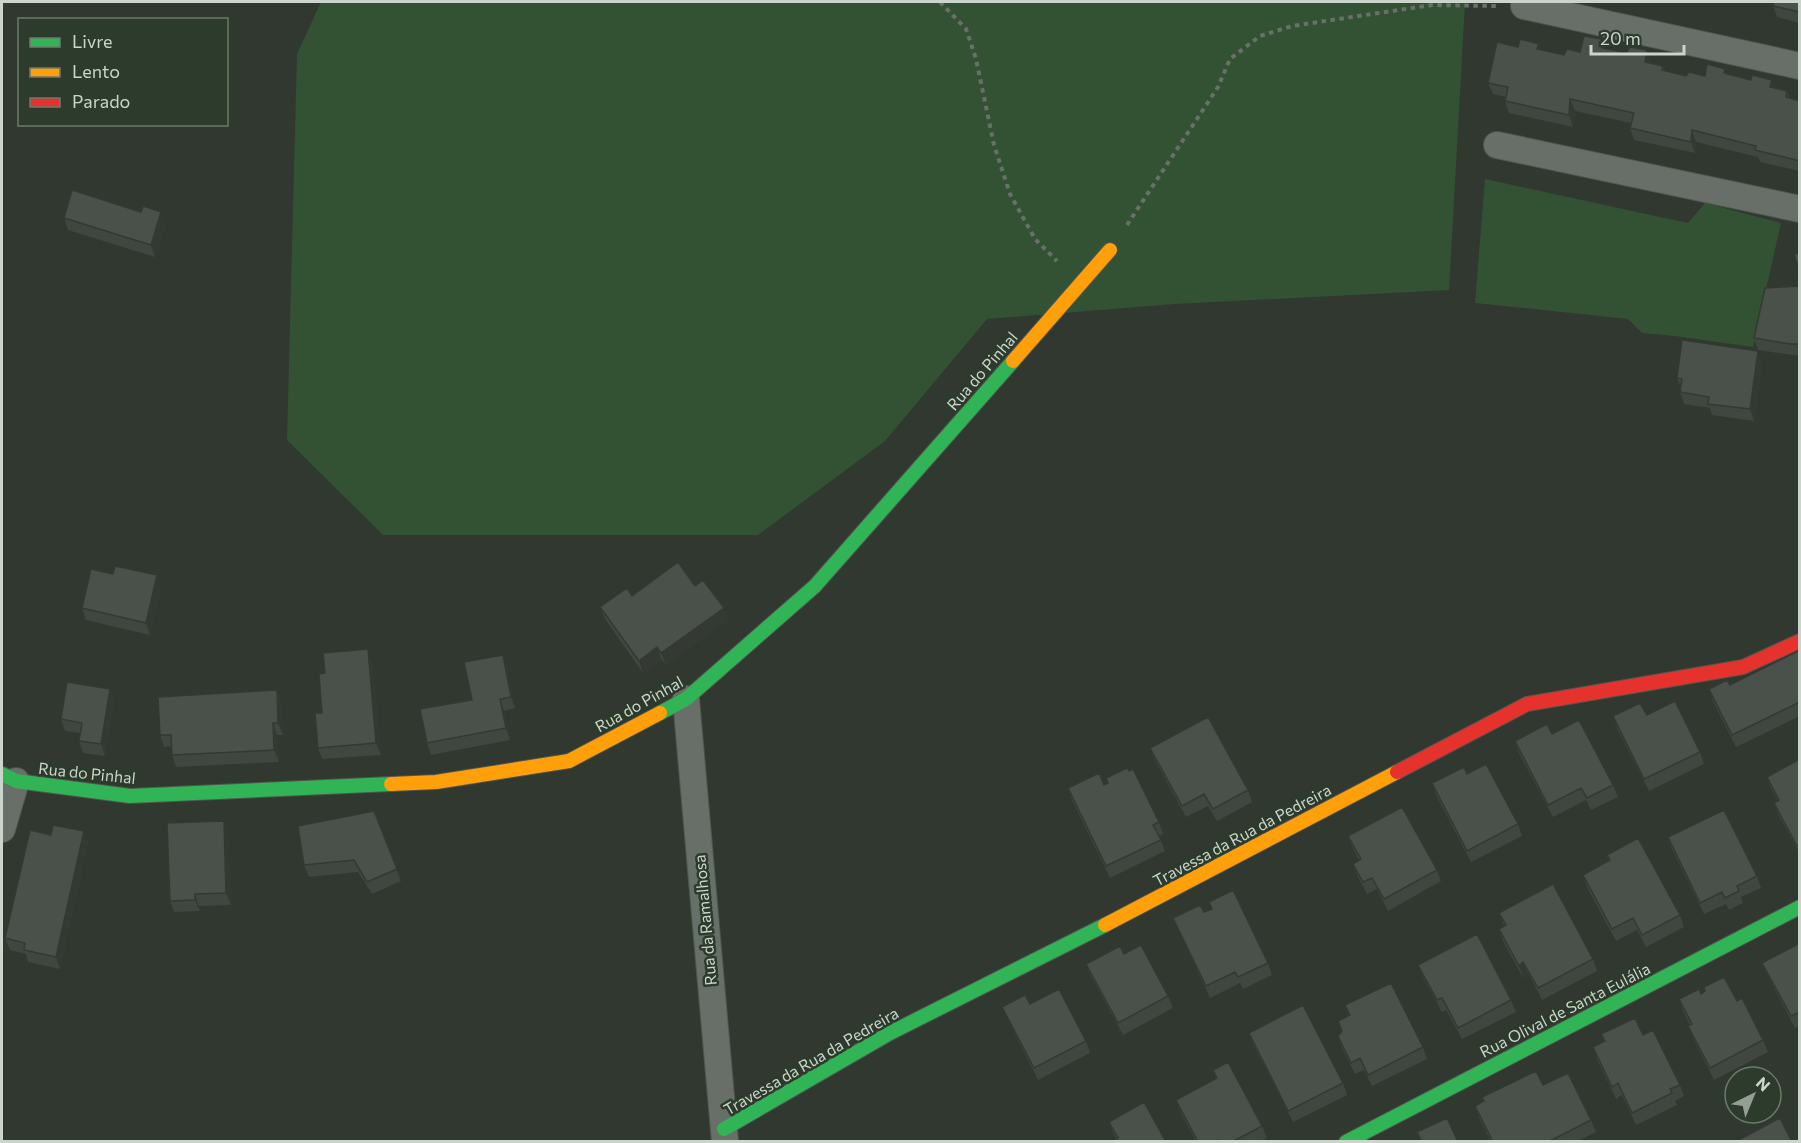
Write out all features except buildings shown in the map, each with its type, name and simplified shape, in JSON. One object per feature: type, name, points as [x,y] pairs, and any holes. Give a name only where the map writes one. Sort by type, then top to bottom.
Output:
[{"type":"street","points":[[1524,6],[1800,66]]},
{"type":"street","points":[[1497,145],[1800,209]]},
{"type":"street","name":"Rua do Pinhal","points":[[9,778],[130,796],[436,782],[569,761],[686,699],[815,586],[1110,250]]},
{"type":"street","name":"Travessa da Rua da Pedreira","points":[[724,1135],[890,1033],[1169,892],[1527,704],[1743,667],[1800,641]]},
{"type":"street","name":"Rua da Ramalhosa","points":[[686,699],[724,1135]]},
{"type":"street","points":[[2,830],[9,778]]},
{"type":"street","name":"Rua Olival de Santa Eulália","points":[[1346,1142],[1800,907]]},
{"type":"path","points":[[940,2],[966,29],[976,59],[994,145],[1010,194],[1035,239],[1059,263],[1092,270]]},
{"type":"path","points":[[1110,250],[1218,87],[1230,59],[1260,36],[1292,26],[1432,5],[1524,6]]},
{"type":"green space","points":[[321,2],[1465,2],[1449,290],[1175,304],[987,319],[885,441],[758,535],[383,535],[287,440],[297,54]]},
{"type":"green space","points":[[1485,179],[1688,223],[1705,203],[1781,223],[1753,347],[1642,333],[1628,319],[1475,303]]},
{"type":"traffic: fast","points":[[660,713],[686,699],[815,586],[1013,361]]},
{"type":"traffic: fast","points":[[2,774],[16,781],[130,796],[391,784]]},
{"type":"traffic: fast","points":[[1346,1142],[1800,907]]},
{"type":"traffic: fast","points":[[724,1129],[890,1033],[1105,925]]},
{"type":"traffic: slow","points":[[1013,361],[1110,250]]},
{"type":"traffic: slow","points":[[391,784],[436,782],[569,761],[660,713]]},
{"type":"traffic: slow","points":[[1105,925],[1397,772]]},
{"type":"traffic: jam","points":[[1397,772],[1527,704],[1743,667],[1800,641]]}]
